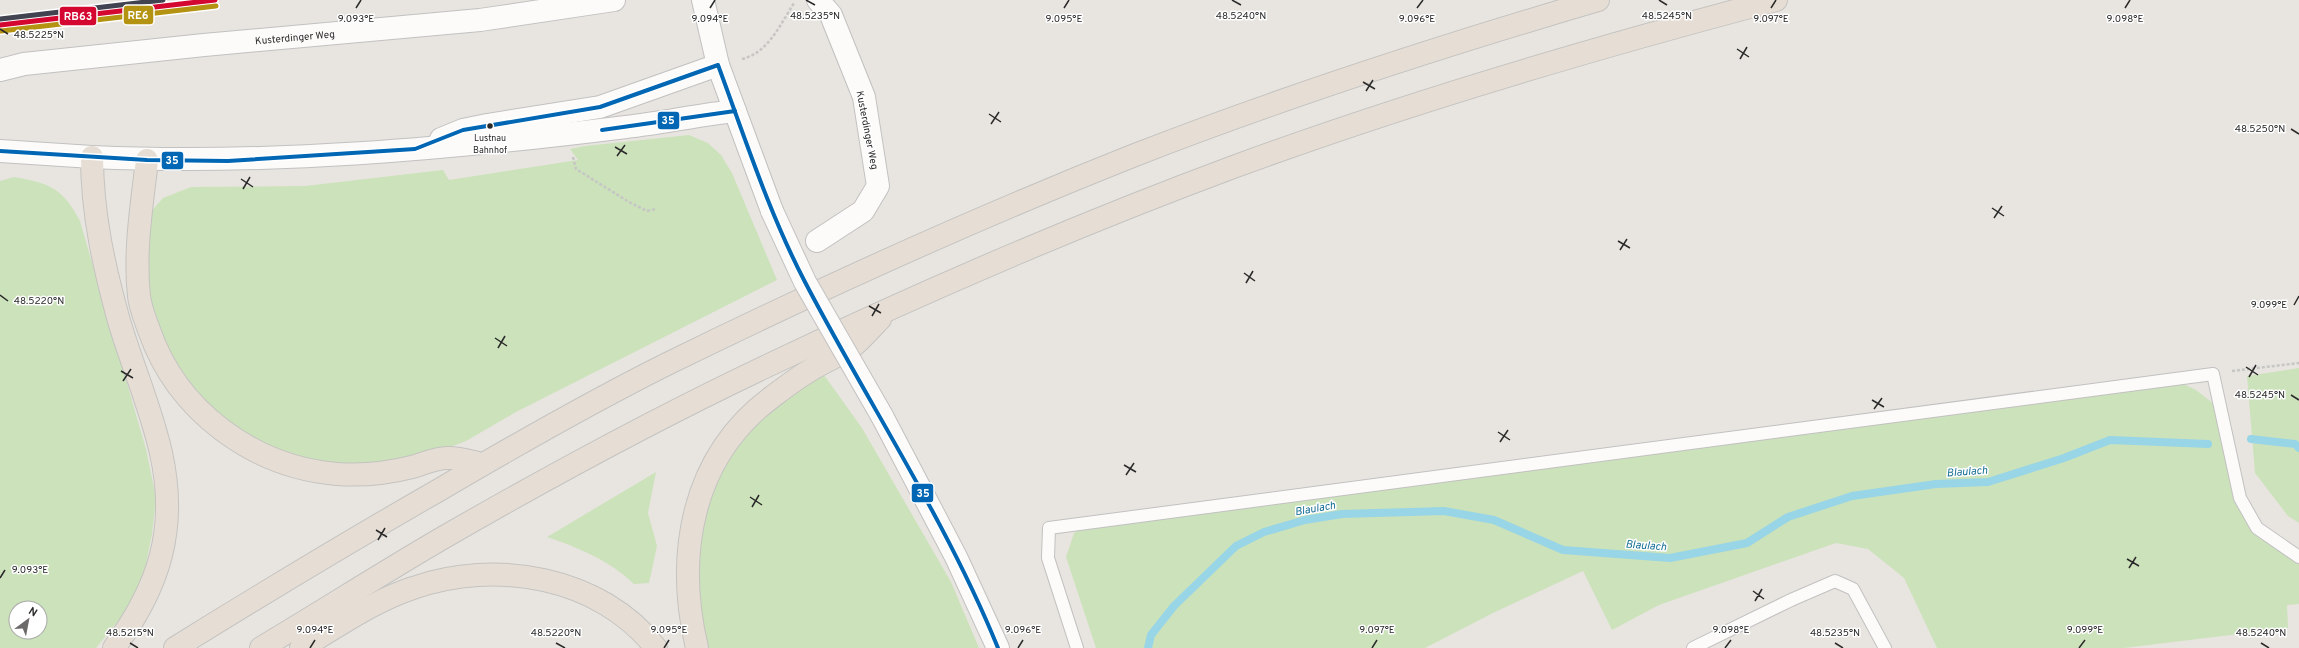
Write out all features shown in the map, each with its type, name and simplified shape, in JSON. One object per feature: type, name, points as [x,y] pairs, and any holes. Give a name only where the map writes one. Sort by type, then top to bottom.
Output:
[{"type":"highway","points":[[175,648],[358,537],[576,412],[667,364],[870,268],[1074,180],[1206,128],[1348,78],[1484,34],[1598,0]]},
{"type":"highway","points":[[261,648],[443,538],[580,462],[767,366],[893,307],[1024,249],[1160,195],[1310,140],[1430,100],[1585,52],[1776,0]]},
{"type":"highway","points":[[92,158],[92,190],[106,268],[119,321],[161,453],[166,494],[165,536],[154,579],[132,623],[114,648]]},
{"type":"highway","points":[[147,160],[137,264],[139,297],[154,346],[164,365],[185,395],[209,420],[231,437],[254,451],[280,463],[308,470],[337,474],[363,475],[395,472],[447,458],[483,464]]},
{"type":"highway","points":[[697,648],[687,597],[688,549],[695,509],[708,475],[720,454],[751,415],[771,397],[809,371],[852,347],[893,307]]},
{"type":"highway","points":[[301,648],[367,610],[412,588],[452,578],[479,574],[508,574],[538,578],[566,586],[592,597],[621,615],[649,639],[656,648]]},
{"type":"street","name":"Kusterdinger Weg","points":[[0,70],[24,64],[196,45],[480,20],[614,0]]},
{"type":"street","points":[[703,0],[709,33],[718,65],[772,211],[805,282],[882,416],[959,564],[998,648]]},
{"type":"street","name":"Kusterdinger Weg","points":[[817,241],[863,211],[878,186],[864,97],[834,21],[818,0]]},
{"type":"street","points":[[415,149],[463,130],[600,107],[718,65]]},
{"type":"street","points":[[0,151],[92,158],[147,160],[293,158],[415,149],[566,134],[735,111]]},
{"type":"lane","points":[[1077,648],[1048,558],[1049,528],[2213,374],[2240,498],[2257,528],[2299,557]]},
{"type":"lane","points":[[1693,648],[1791,600],[1835,581],[1853,589],[1885,648]]},
{"type":"path","points":[[751,57],[766,46],[796,0]]},
{"type":"path","points":[[566,134],[576,169],[629,202],[647,211],[656,209]]},
{"type":"path","points":[[2213,374],[2299,364]]},
{"type":"green space","points":[[689,135],[708,143],[721,155],[732,173],[777,280],[516,412],[466,441],[419,459],[385,465],[318,464],[252,442],[186,387],[150,307],[147,238],[148,215],[163,198],[191,187],[305,186],[443,170],[449,180],[578,160],[570,149],[585,146]]},
{"type":"green space","points":[[14,177],[37,182],[54,189],[67,201],[80,221],[146,449],[156,498],[152,534],[145,569],[137,590],[126,611],[96,648],[0,648],[0,181]]},
{"type":"green space","points":[[2299,368],[2299,523],[2288,516],[2255,473],[2247,376]]},
{"type":"green space","points":[[824,375],[862,428],[951,582],[979,648],[708,648],[700,604],[698,575],[699,545],[707,506],[729,460],[744,439],[762,419],[781,402],[802,387]]},
{"type":"green space","points":[[2173,379],[2196,390],[2214,404],[2240,498],[2257,528],[2299,557],[2299,604],[2287,605],[2288,628],[2124,648],[1937,648],[1904,578],[1868,549],[1836,543],[1659,605],[1612,630],[1583,571],[1495,612],[1425,648],[1096,648],[1066,557],[1074,533],[1093,522]]},
{"type":"green space","points":[[656,472],[648,513],[657,546],[649,583],[634,584],[604,561],[547,537]]},
{"type":"waterway","name":"Blaulach","points":[[2251,439],[2295,444],[2299,448]]},
{"type":"waterway","name":"Blaulach","points":[[1148,648],[1151,635],[1174,606],[1236,546],[1264,532],[1305,520],[1342,514],[1444,511],[1494,520],[1563,550],[1670,558],[1747,543],[1788,517],[1852,496],[1936,484],[1988,482],[2064,458],[2110,440],[2208,444]]},
{"type":"transit line","points":[[0,19],[163,0]]},
{"type":"transit line","name":"RB63","points":[[0,25],[215,0]]},
{"type":"transit line","name":"RE6","points":[[1,31],[216,6]]},
{"type":"transit line","name":"35","points":[[0,151],[147,160],[228,161],[415,149],[463,130],[600,107],[718,65],[758,175],[792,256],[830,328],[931,508],[955,554],[998,648]]},
{"type":"transit line","name":"35","points":[[602,130],[735,111]]},
{"type":"place","name":"Lustnau Bahnhof","points":[[490,126]]}]
